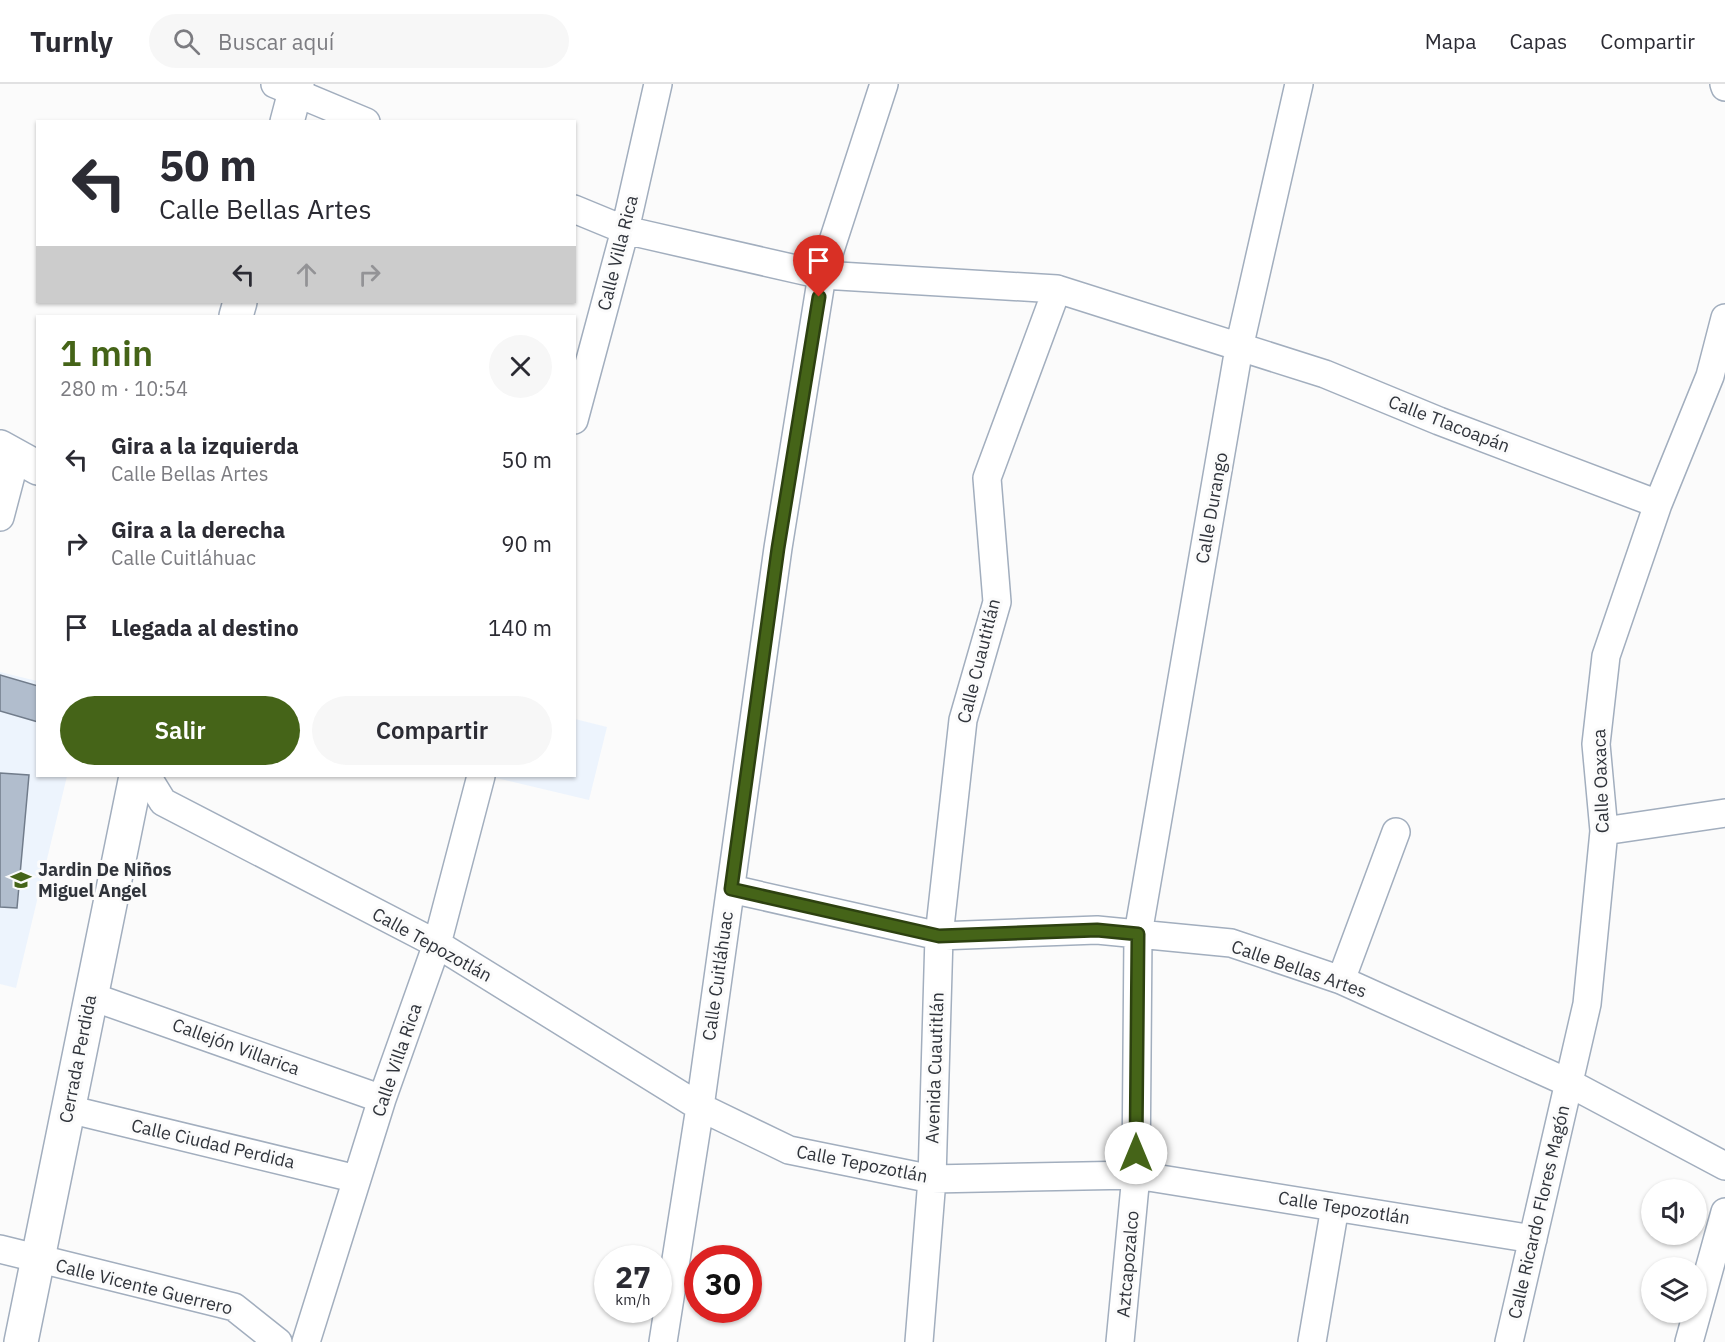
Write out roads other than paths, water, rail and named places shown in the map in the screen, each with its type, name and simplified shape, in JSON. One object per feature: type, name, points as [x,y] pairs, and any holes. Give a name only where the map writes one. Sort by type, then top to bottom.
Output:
[{"type":"street","name":"Calle Villa Rica","points":[[576,413],[625,230],[658,84]]},
{"type":"street","name":"Calle Cuitláhuac","points":[[663,1342],[700,1107],[778,548],[822,275],[884,84]]},
{"type":"street","name":"Calle Durango","points":[[1138,934],[1239,348],[1299,84]]},
{"type":"street","points":[[288,95],[360,120]]},
{"type":"street","name":"Calle Tlacoapán","points":[[576,210],[625,230],[822,275],[1058,290],[1325,374],[1439,421],[1658,504]]},
{"type":"street","name":"Calle Cuautitlán","points":[[939,936],[963,720],[996,602],[987,478],[1058,290]]},
{"type":"street","name":"Calle Oaxaca","points":[[1569,1083],[1587,1004],[1604,831],[1596,744],[1606,656],[1658,504],[1710,376],[1725,318]]},
{"type":"street","points":[[0,517],[18,457]]},
{"type":"street","name":"Cerrada Perdida","points":[[21,1342],[136,777]]},
{"type":"street","name":"Calle Tepozotlán","points":[[148,777],[162,802],[437,944],[700,1107],[789,1150],[932,1179],[1136,1175],[1533,1239]]},
{"type":"street","name":"Calle Villa Rica","points":[[306,1342],[382,1099],[437,944],[481,777]]},
{"type":"street","points":[[1604,831],[1725,813]]},
{"type":"street","points":[[1341,980],[1396,832]]},
{"type":"street","name":"Calle Bellas Artes","points":[[731,889],[939,936],[1097,930],[1231,943],[1341,980],[1569,1083],[1725,1166]]},
{"type":"street","name":"Aztcapozalco","points":[[1120,1342],[1136,1175],[1138,934]]},
{"type":"street","name":"Avenida Cuautitlán","points":[[919,1342],[932,1179],[939,936]]},
{"type":"street","name":"Callejón Villarica","points":[[90,996],[382,1099]]},
{"type":"street","name":"Calle Ricardo Flores Magón","points":[[1509,1342],[1569,1083]]},
{"type":"street","name":"Calle Ciudad Perdida","points":[[68,1109],[357,1179]]},
{"type":"street","points":[[1312,1342],[1335,1207]]},
{"type":"street","points":[[1689,1342],[1725,1212]]},
{"type":"street","name":"Calle Vicente Guerrero","points":[[0,1250],[234,1307],[278,1342]]},
{"type":"place","name":"Jardin De Niños Miguel Angel","points":[[21,880]]}]
